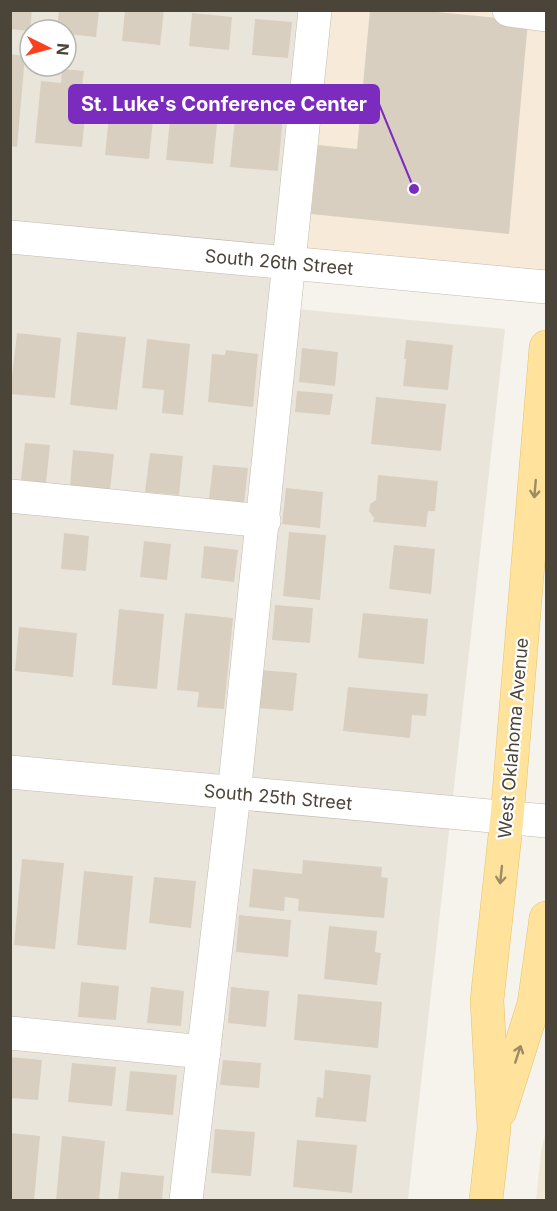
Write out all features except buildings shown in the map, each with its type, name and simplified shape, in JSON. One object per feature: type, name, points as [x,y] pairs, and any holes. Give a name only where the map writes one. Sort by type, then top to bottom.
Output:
[{"type":"main road","name":"West Oklahoma Avenue","points":[[486,1200],[494,1130],[487,1000],[507,816],[546,347]]},
{"type":"main road","name":"West Oklahoma Avenue","points":[[494,1130],[534,1004],[546,918]]},
{"type":"street","points":[[186,1200],[264,521],[315,10]]},
{"type":"street","points":[[509,10],[546,15]]},
{"type":"street","name":"South 26th Street","points":[[10,237],[546,288]]},
{"type":"street","points":[[10,496],[264,521]]},
{"type":"street","name":"South 25th Street","points":[[10,772],[546,821]]},
{"type":"street","points":[[10,1033],[204,1052]]},
{"type":"shaded area","points":[[10,11],[315,11],[297,309],[505,329],[408,1200],[11,1200]]},
{"type":"shaded area","points":[[315,11],[546,11],[546,287],[289,263]]},
{"type":"shaded area","points":[[546,1130],[546,1200],[536,1200],[541,1152]]},
{"type":"place","name":"St. Luke's Conference Center","points":[[414,189]]}]
